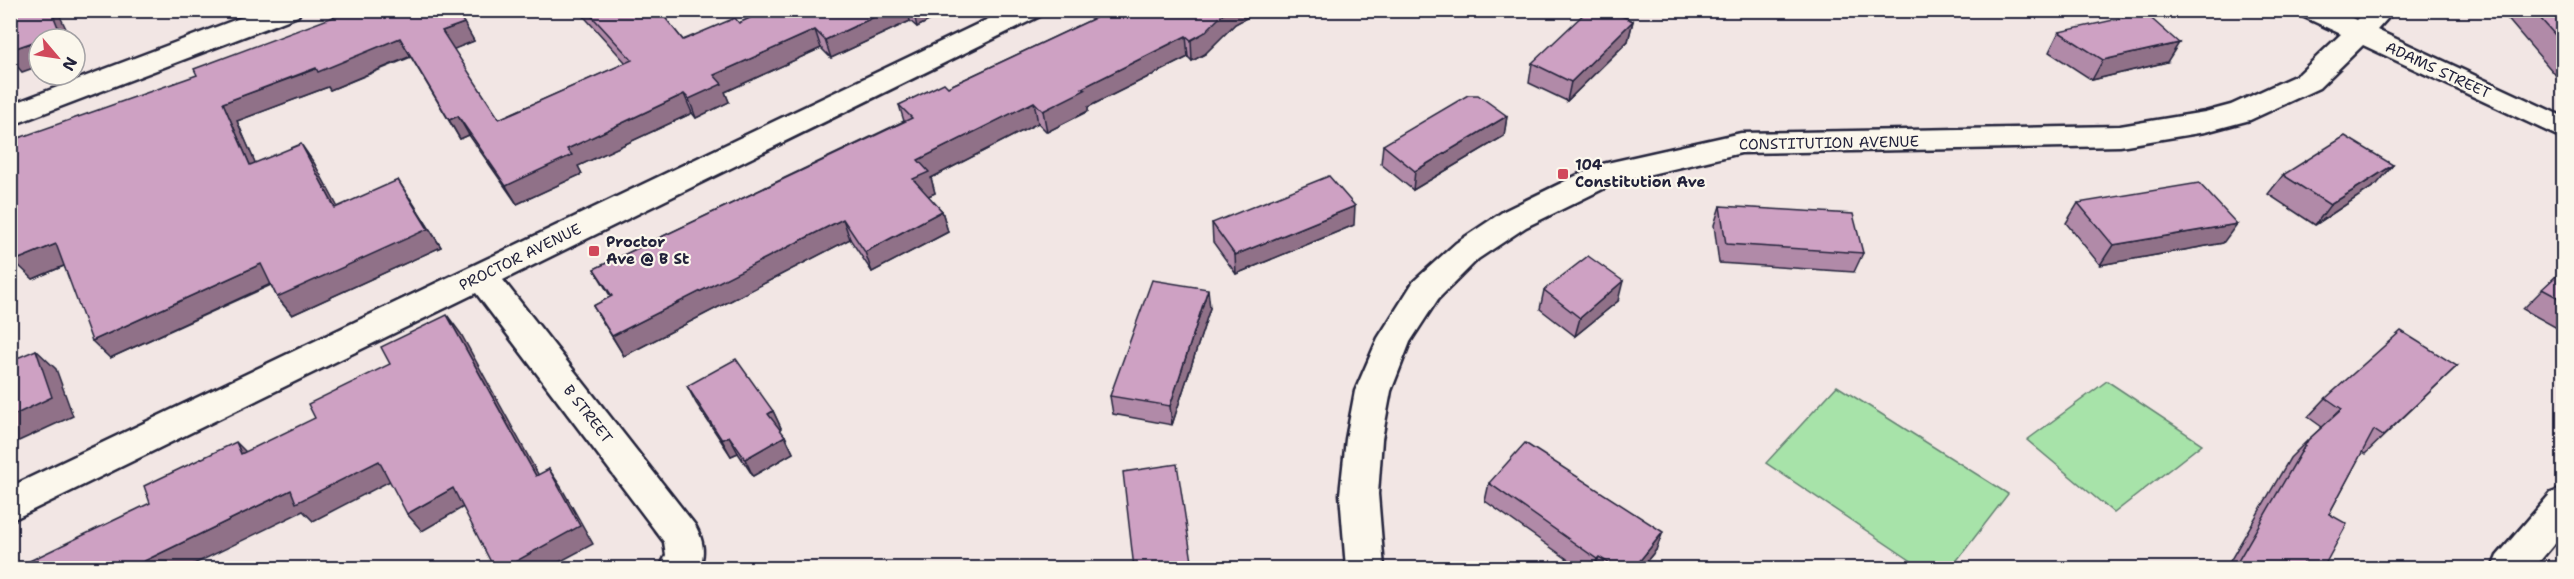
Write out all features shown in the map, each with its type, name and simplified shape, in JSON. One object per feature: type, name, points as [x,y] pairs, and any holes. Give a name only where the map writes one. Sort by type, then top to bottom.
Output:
[{"type":"street","points":[[10,116],[288,10]]},
{"type":"street","name":"PROCTOR AVENUE","points":[[10,505],[1030,10]]},
{"type":"street","name":"ADAMS STREET","points":[[2312,10],[2564,129]]},
{"type":"street","name":"CONSTITUTION AVENUE","points":[[1365,568],[1359,494],[1365,439],[1373,391],[1395,338],[1426,290],[1467,251],[1515,219],[1609,173],[1741,143],[2120,136],[2205,122],[2240,113],[2309,81],[2382,10]]},
{"type":"street","name":"B STREET","points":[[481,276],[682,537],[682,563]]},
{"type":"street","points":[[2511,568],[2564,504]]},
{"type":"green space","points":[[2107,381],[2202,444],[2114,513],[2027,440]]},
{"type":"green space","points":[[1837,386],[2008,494],[1951,568],[1922,568],[1766,463]]},
{"type":"building","points":[[10,10],[51,10],[58,27],[27,27],[27,44],[10,50]]},
{"type":"building","points":[[352,10],[456,10],[464,23],[442,31],[499,119],[632,60],[586,10],[659,10],[683,40],[735,18],[739,23],[767,10],[889,10],[825,40],[815,30],[714,75],[722,84],[689,99],[684,94],[567,149],[572,155],[506,186],[458,116],[449,120],[400,38],[318,72],[316,68],[223,103],[250,165],[301,144],[335,208],[398,180],[428,229],[277,297],[261,264],[92,341],[56,244],[14,261],[10,246],[10,141],[197,75],[194,69]]},
{"type":"building","points":[[1112,10],[1227,10],[1204,33],[1191,40],[1186,36],[1082,88],[1085,90],[1043,111],[1034,102],[918,160],[929,172],[913,179],[942,211],[865,252],[843,219],[612,336],[593,306],[612,296],[594,269],[912,118],[899,105],[944,83],[948,87]]},
{"type":"building","points":[[1588,10],[1608,10],[1633,21],[1571,82],[1532,63]]},
{"type":"building","points":[[2533,10],[2564,10],[2564,45]]},
{"type":"building","points":[[2145,13],[2179,43],[2103,60],[2059,32]]},
{"type":"building","points":[[1468,95],[1478,95],[1507,116],[1415,171],[1383,145]]},
{"type":"building","points":[[2345,136],[2393,165],[2330,205],[2283,175]]},
{"type":"building","points":[[1329,176],[1355,206],[1235,255],[1212,223]]},
{"type":"building","points":[[2199,183],[2237,224],[2113,245],[2078,203]]},
{"type":"building","points":[[1720,206],[1853,214],[1863,253],[1726,244]]},
{"type":"building","points":[[1588,256],[1623,281],[1580,318],[1544,290]]},
{"type":"building","points":[[2564,269],[2564,301],[2542,289]]},
{"type":"building","points":[[1152,280],[1208,289],[1170,406],[1110,396]]},
{"type":"building","points":[[447,315],[536,476],[549,469],[580,526],[504,568],[494,568],[453,488],[407,514],[379,461],[296,503],[291,490],[130,568],[15,568],[150,503],[144,486],[236,442],[241,454],[315,418],[308,404],[390,364],[381,347]]},
{"type":"building","points":[[2401,331],[2457,366],[2383,436],[2374,430],[2329,514],[2347,524],[2323,568],[2314,568],[2304,563],[2301,568],[2234,568],[2308,440],[2342,409],[2326,398]]},
{"type":"building","points":[[36,350],[52,397],[10,417],[10,361]]},
{"type":"building","points":[[736,359],[773,411],[768,414],[785,436],[745,459],[729,436],[722,440],[687,386]]},
{"type":"building","points":[[1525,443],[1663,532],[1634,568],[1617,568],[1599,557],[1597,559],[1489,483]]},
{"type":"building","points":[[1177,464],[1193,568],[1134,568],[1123,472]]},
{"type":"place","name":"104 Constitution Ave","points":[[1563,174]]},
{"type":"place","name":"Proctor Ave @ B St","points":[[594,251]]}]
